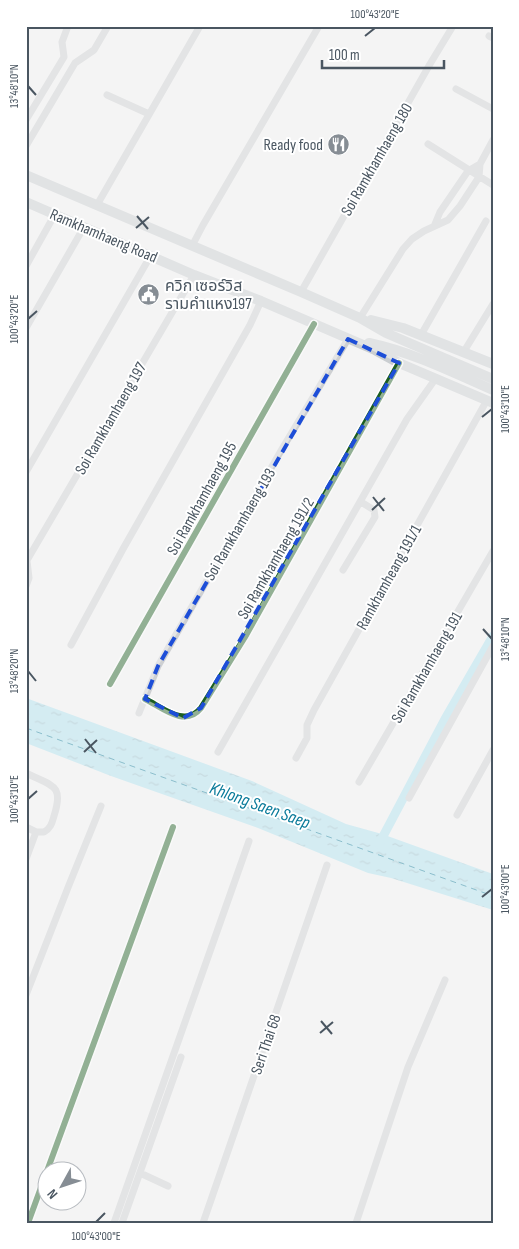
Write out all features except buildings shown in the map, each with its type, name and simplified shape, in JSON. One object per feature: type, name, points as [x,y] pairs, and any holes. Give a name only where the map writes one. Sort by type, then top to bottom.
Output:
[{"type":"main road","name":"Ramkhamhaeng Road","points":[[26,175],[301,292],[360,318],[386,333],[493,379]]},
{"type":"main road","name":"Ramkhamhaeng Road","points":[[26,202],[194,275],[261,301],[399,363],[490,401]]},
{"type":"main road","name":"Ramkhamhaeng Road","points":[[360,318],[388,324],[421,335],[493,364]]},
{"type":"main road","name":"Ramkhamhaeng Road","points":[[348,339],[388,347],[406,353],[493,390]]},
{"type":"street","points":[[26,120],[64,57],[62,42],[68,26]]},
{"type":"street","points":[[26,146],[75,63],[94,50],[108,26]]},
{"type":"street","points":[[97,205],[200,26]]},
{"type":"street","points":[[192,246],[319,26]]},
{"type":"street","name":"Soi Ramkhamhaeng 180","points":[[301,292],[453,26]]},
{"type":"street","points":[[64,57],[75,63]]},
{"type":"street","points":[[456,89],[493,109]]},
{"type":"street","points":[[107,95],[149,114]]},
{"type":"street","points":[[34,107],[45,114]]},
{"type":"street","points":[[360,318],[403,249],[412,239],[435,224],[448,220],[479,177],[480,164],[493,140]]},
{"type":"street","points":[[428,144],[493,185]]},
{"type":"street","points":[[435,224],[440,212],[468,171],[480,164]]},
{"type":"street","points":[[26,266],[55,214]]},
{"type":"street","points":[[421,335],[486,221]]},
{"type":"street","points":[[26,328],[84,227]]},
{"type":"street","points":[[26,472],[151,255]]},
{"type":"street","name":"Soi Ramkhamhaeng 197","points":[[26,561],[194,275]]},
{"type":"street","points":[[71,645],[250,325],[261,301]]},
{"type":"street","points":[[464,353],[493,304]]},
{"type":"street","name":"Soi Ramkhamhaeng 195","points":[[110,684],[314,324]]},
{"type":"street","name":"Soi Ramkhamhaeng 193","points":[[139,713],[158,666],[282,449],[348,339]]},
{"type":"street","name":"Soi Ramkhamhaeng 191/2","points":[[145,699],[183,718],[192,716],[201,708],[245,637],[399,363]]},
{"type":"street","points":[[218,752],[407,419],[436,378]]},
{"type":"street","name":"Ramkhamheang 191/1","points":[[296,758],[306,738],[307,725],[314,710],[490,401]]},
{"type":"street","points":[[343,570],[375,517],[374,510],[361,502]]},
{"type":"street","name":"Soi Ramkhamhaeng 191","points":[[359,782],[493,551]]},
{"type":"street","points":[[26,561],[29,572],[26,586]]},
{"type":"street","points":[[409,798],[493,646]]},
{"type":"street","points":[[457,815],[493,750]]},
{"type":"street","points":[[26,827],[36,832],[44,832],[51,827],[59,794],[52,785],[28,774]]},
{"type":"street","points":[[26,995],[68,885],[101,806]]},
{"type":"street","points":[[28,1223],[173,827]]},
{"type":"street","points":[[26,858],[36,832]]},
{"type":"street","points":[[114,1223],[249,842]]},
{"type":"street","name":"Seri Thai 68","points":[[203,1223],[327,865]]},
{"type":"street","points":[[356,1223],[408,1067],[445,980]]},
{"type":"street","points":[[122,1223],[181,1057]]},
{"type":"street","points":[[140,1173],[168,1186]]},
{"type":"highlighted area","points":[[348,339],[399,363],[201,708],[183,718],[145,699],[158,666]]},
{"type":"water","name":"Khlong Saen Saep","points":[[26,698],[252,781],[346,824],[382,834],[493,874],[493,910],[391,878],[368,873],[258,828],[111,776],[26,743]]},
{"type":"waterway","points":[[379,844],[445,719],[493,636]]},
{"type":"ferry route","points":[[26,728],[493,896]]},
{"type":"cycle path","points":[[110,684],[314,324]]},
{"type":"cycle path","points":[[145,699],[166,711],[181,716],[195,714],[201,708],[245,637],[399,363]]},
{"type":"cycle path","points":[[28,1223],[173,827]]},
{"type":"place","name":"Ready food","points":[[339,144]]},
{"type":"place","name":"ควิก เซอร์วิส รามคำแหง197","points":[[149,294]]}]
